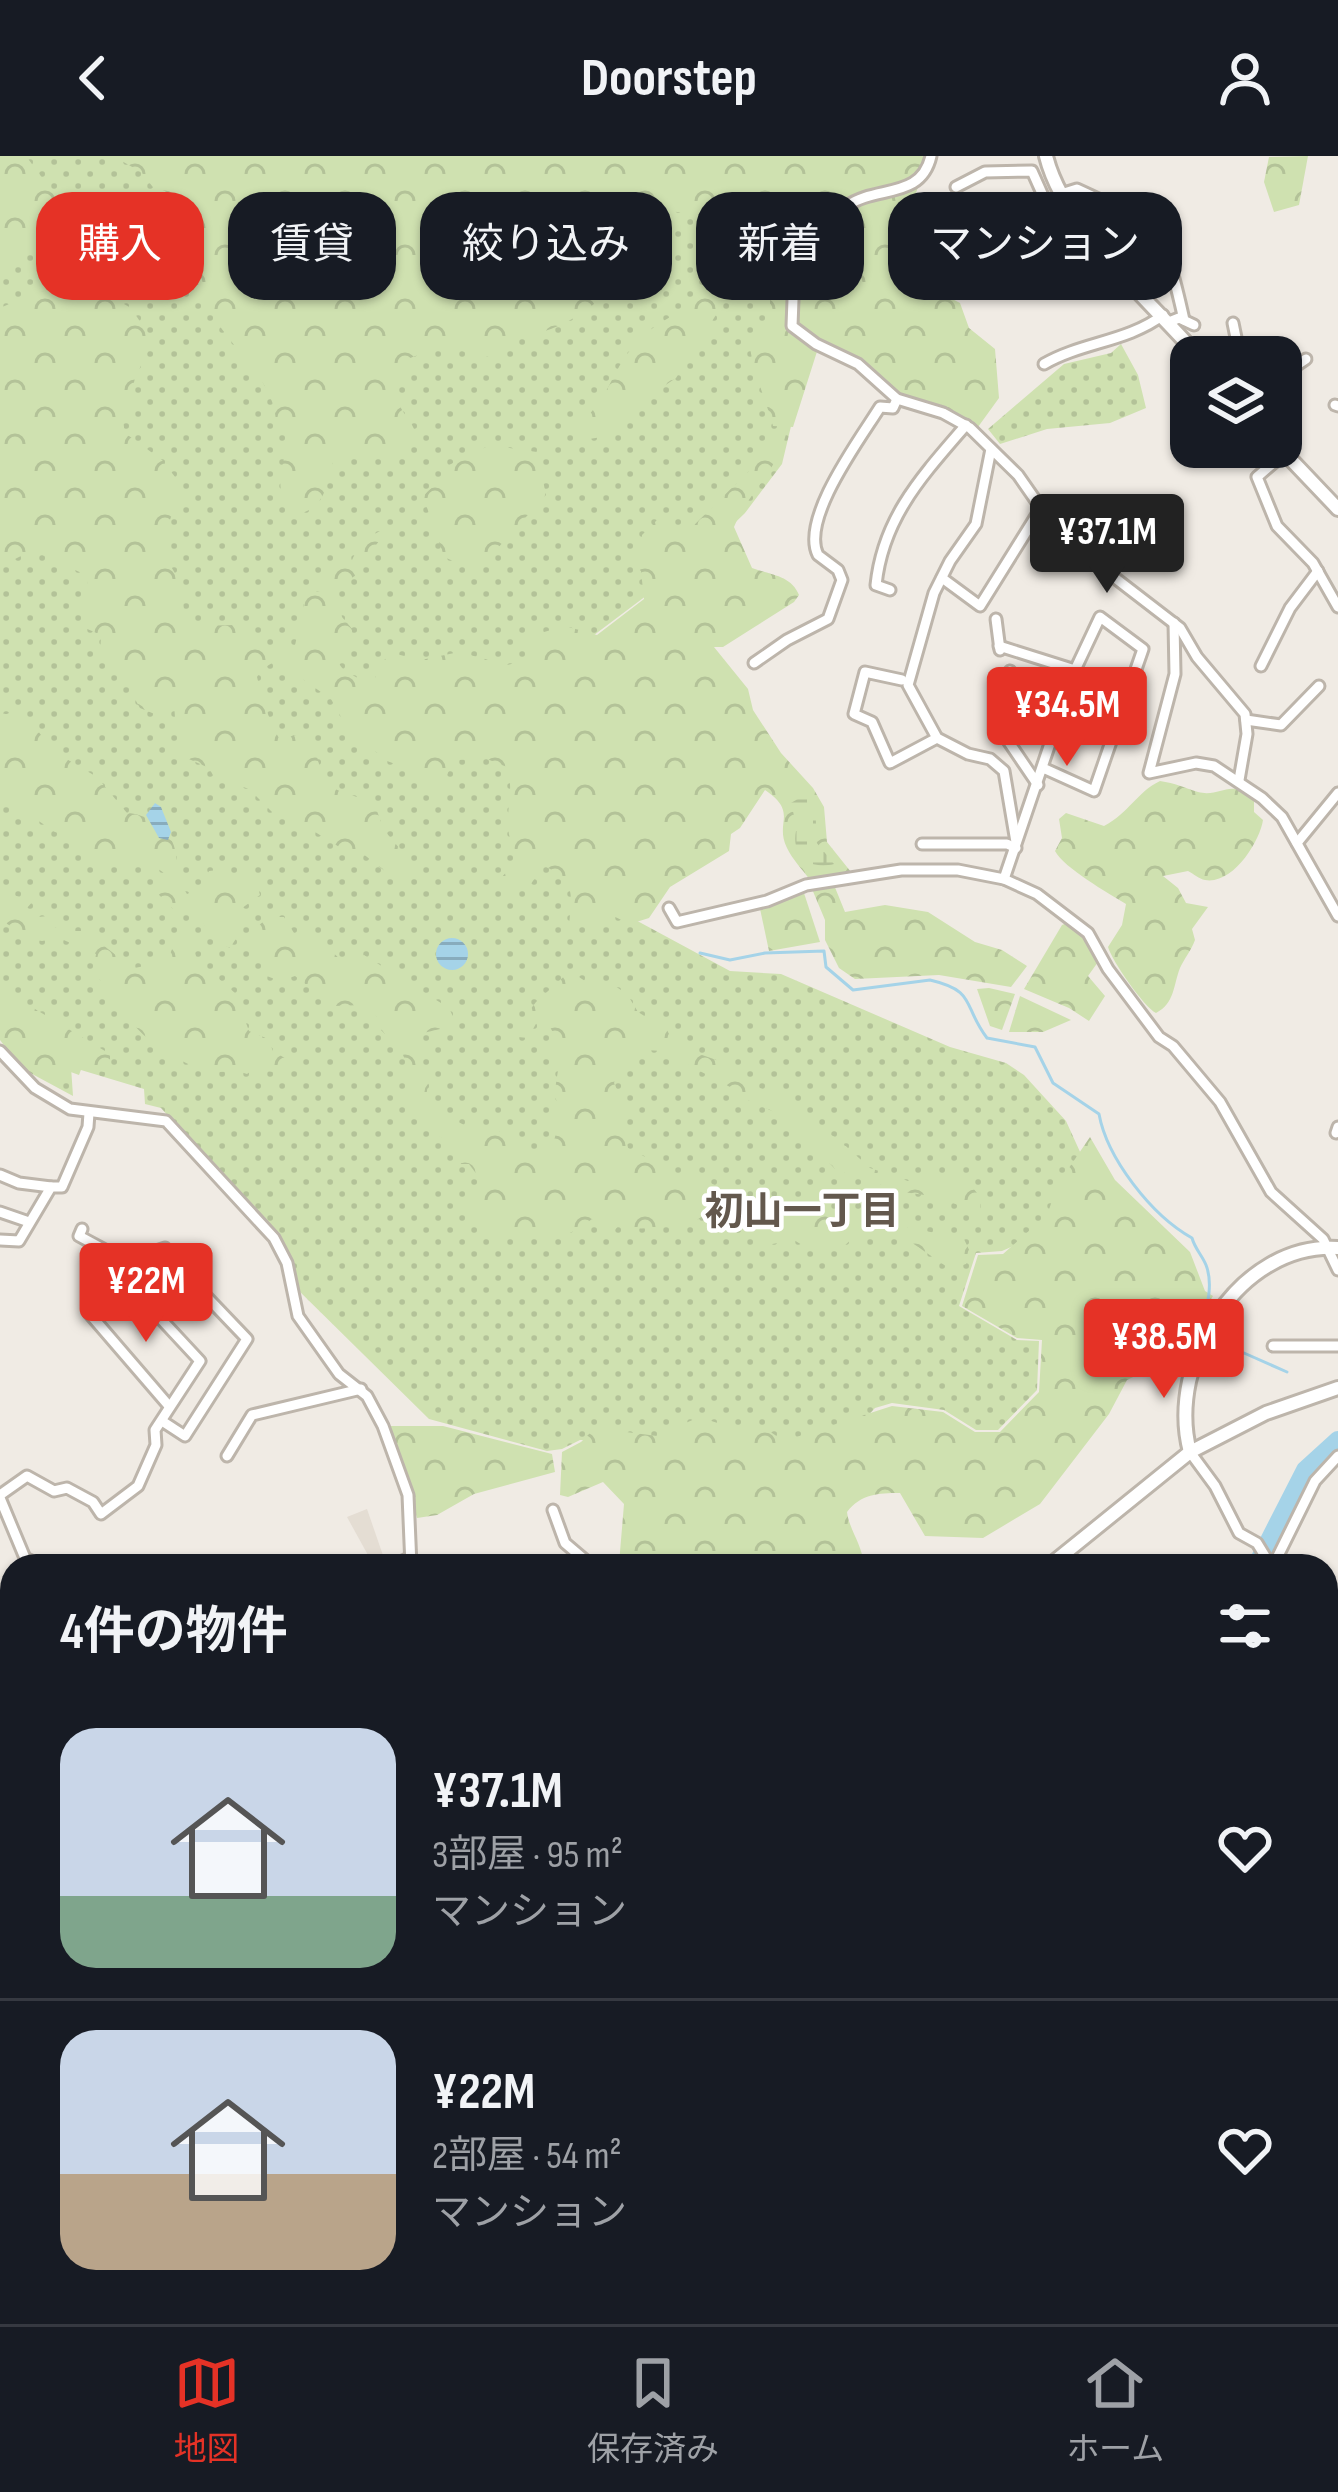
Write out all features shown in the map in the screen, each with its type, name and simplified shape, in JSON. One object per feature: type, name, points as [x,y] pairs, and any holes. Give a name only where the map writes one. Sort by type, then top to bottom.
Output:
[{"type":"street","points":[[931,156],[922,179],[914,185],[846,206],[827,239],[794,273],[792,326],[816,344],[858,364],[897,399],[966,425],[1018,475],[1079,551],[1174,622],[1246,720],[1239,780]]},
{"type":"street","points":[[1046,156],[1060,192]]},
{"type":"street","points":[[956,187],[985,172],[1032,171],[1041,192]]},
{"type":"street","points":[[1158,300],[1187,336]]},
{"type":"street","points":[[1174,300],[1178,320]]},
{"type":"street","points":[[1043,364],[1178,320]]},
{"type":"street","points":[[1233,323],[1236,336]]},
{"type":"street","points":[[1302,362],[1306,359]]},
{"type":"street","points":[[754,663],[828,619],[842,580],[838,569],[818,555],[814,535],[848,457],[880,407],[893,408],[897,399]]},
{"type":"street","points":[[890,590],[876,585],[879,557],[900,504],[966,425]]},
{"type":"street","points":[[992,449],[976,524],[942,578],[908,685],[937,739],[990,759],[1004,771],[1016,847]]},
{"type":"street","points":[[1265,468],[1257,477],[1277,526],[1318,571],[1338,607]]},
{"type":"street","points":[[1299,468],[1338,509]]},
{"type":"street","points":[[942,578],[981,607],[1041,508]]},
{"type":"street","points":[[1261,666],[1290,608],[1318,571]]},
{"type":"street","points":[[1004,879],[1075,670],[1100,617],[1143,649],[1094,791],[1043,768]]},
{"type":"street","points":[[996,620],[1000,648],[1075,670]]},
{"type":"street","points":[[1174,622],[1174,674],[1149,773],[1196,763],[1214,766],[1239,780],[1282,818],[1338,916]]},
{"type":"street","points":[[1010,671],[1012,686],[1000,729],[1037,785]]},
{"type":"street","points":[[902,680],[865,672],[854,714],[872,722],[890,763],[937,739]]},
{"type":"street","points":[[1246,720],[1281,724],[1319,686]]},
{"type":"street","points":[[1297,843],[1338,793]]},
{"type":"street","points":[[922,844],[1016,847]]},
{"type":"street","points":[[669,908],[677,922],[767,901],[806,885],[901,870],[958,870],[1004,879],[1037,894],[1088,932],[1108,969],[1159,1037],[1173,1046],[1220,1102],[1271,1192],[1331,1248],[1338,1270]]},
{"type":"street","points":[[0,1051],[45,1095],[70,1108],[152,1118],[173,1126],[274,1238],[287,1263],[298,1316],[339,1374],[361,1389],[383,1426],[408,1495],[410,1554]]},
{"type":"street","points":[[0,1175],[19,1183],[62,1186],[88,1127],[89,1113]]},
{"type":"street","points":[[0,1240],[20,1240],[51,1187]]},
{"type":"street","points":[[0,1211],[29,1222]]},
{"type":"street","points":[[82,1229],[80,1236],[133,1265]]},
{"type":"street","points":[[165,1248],[133,1265],[89,1313],[170,1406]]},
{"type":"street","points":[[1264,1554],[1239,1533],[1215,1486],[1190,1452],[1184,1420],[1201,1351],[1222,1306],[1252,1274],[1291,1252],[1331,1248]]},
{"type":"street","points":[[23,1554],[0,1496],[27,1476],[54,1491],[68,1488],[93,1502],[101,1514],[138,1486],[156,1445],[155,1430],[200,1361],[147,1304],[182,1270],[247,1339],[185,1436],[162,1421]]},
{"type":"street","points":[[1274,1346],[1338,1346]]},
{"type":"street","points":[[1064,1554],[1190,1452],[1266,1413],[1338,1388]]},
{"type":"street","points":[[227,1456],[252,1415],[361,1389]]},
{"type":"street","points":[[1278,1554],[1315,1480],[1338,1456]]},
{"type":"street","points":[[553,1510],[566,1543],[578,1554]]},
{"type":"shaded area","points":[[367,1509],[383,1554],[367,1554],[347,1517]]},
{"type":"green space","points":[[0,156],[152,156],[696,193],[696,300],[785,300],[808,355],[782,464],[745,513],[707,550],[533,681],[526,757],[617,910],[730,971],[781,974],[950,1047],[1006,1063],[1024,1075],[1066,1121],[1086,1165],[1059,1226],[1002,1251],[976,1253],[959,1306],[1017,1340],[1039,1341],[1037,1390],[998,1430],[976,1430],[944,1410],[892,1403],[875,1408],[861,1423],[782,1455],[656,1440],[580,1440],[547,1451],[429,1419],[295,1287],[287,1250],[278,1237],[161,1108],[145,1104],[144,1089],[71,1067],[73,1096],[21,1068],[0,1040]]},
{"type":"green space","points":[[0,156],[26,156],[53,192],[36,192],[36,249],[13,266],[0,263]]},
{"type":"green space","points":[[113,156],[924,156],[916,192],[888,192],[888,300],[960,303],[969,328],[995,349],[999,398],[978,427],[902,397],[863,359],[821,339],[793,427],[773,426],[751,343],[770,321],[770,300],[864,300],[864,192],[696,192],[696,215],[672,212],[672,192],[420,192],[420,300],[599,300],[543,332],[515,336],[503,351],[483,358],[446,350],[408,359],[398,396],[414,429],[405,443],[388,455],[335,455],[319,501],[294,515],[281,488],[291,437],[276,424],[269,393],[220,327],[204,295],[204,192],[156,191],[141,172]]},
{"type":"green space","points":[[1308,156],[1299,205],[1274,212],[1264,182],[1269,157]]},
{"type":"green space","points":[[36,292],[36,300],[117,300],[131,308],[153,341],[122,416],[125,433],[162,460],[182,486],[166,531],[164,554],[181,584],[184,612],[200,626],[234,625],[261,643],[294,650],[306,594],[320,591],[328,569],[352,560],[361,541],[384,529],[361,572],[342,584],[338,593],[342,617],[353,630],[339,663],[365,681],[375,678],[392,653],[421,660],[459,652],[507,665],[525,661],[530,636],[565,626],[597,635],[644,599],[641,571],[631,563],[642,545],[642,535],[663,514],[674,520],[673,532],[684,535],[750,470],[763,445],[778,431],[786,434],[734,527],[752,568],[785,580],[799,595],[723,647],[714,647],[748,689],[753,710],[781,753],[813,788],[824,807],[827,842],[851,872],[810,880],[787,848],[781,805],[765,790],[731,834],[729,851],[670,887],[649,918],[630,924],[611,915],[599,925],[569,927],[570,890],[555,872],[544,866],[530,885],[516,883],[511,896],[500,888],[516,851],[508,831],[507,767],[487,759],[454,760],[438,794],[431,794],[409,769],[387,761],[347,728],[331,699],[272,663],[257,677],[277,734],[280,739],[305,733],[330,785],[374,803],[408,873],[400,883],[362,853],[349,853],[286,814],[274,814],[249,789],[214,777],[209,768],[171,751],[187,734],[175,718],[174,702],[157,715],[140,708],[132,694],[134,683],[100,657],[101,635],[85,628],[86,575],[75,570],[64,575],[51,558],[31,551],[15,559],[0,553],[0,308]]},
{"type":"green space","points":[[699,300],[727,300],[676,378],[625,412],[602,437],[576,441],[575,426],[596,407],[620,366],[648,332]]},
{"type":"green space","points":[[1121,344],[1138,375],[1146,408],[1110,423],[1047,429],[1000,444],[988,429],[1064,364],[1111,353]]},
{"type":"green space","points":[[490,445],[537,452],[546,495],[496,550],[471,569],[444,557],[423,496],[449,465]]},
{"type":"green space","points":[[0,714],[29,719],[53,751],[97,777],[127,813],[148,819],[167,833],[187,894],[200,888],[209,871],[218,870],[236,880],[246,877],[257,884],[260,895],[238,911],[241,931],[230,948],[210,938],[198,916],[173,909],[159,894],[166,875],[158,869],[93,863],[86,846],[74,837],[55,832],[0,795]]},
{"type":"green space","points":[[1160,781],[1206,793],[1238,789],[1254,799],[1254,812],[1263,820],[1251,850],[1225,876],[1205,880],[1188,871],[1163,876],[1178,888],[1186,903],[1208,907],[1192,929],[1195,940],[1170,999],[1156,1013],[1129,983],[1108,947],[1122,925],[1126,904],[1077,872],[1055,851],[1062,838],[1059,819],[1066,813],[1104,826]]},
{"type":"green space","points":[[808,793],[815,804],[816,824],[796,824],[791,803]]},
{"type":"green space","points":[[816,830],[816,842],[834,864],[811,863],[800,854],[796,831]]},
{"type":"green space","points":[[834,885],[845,912],[885,905],[928,912],[975,942],[1002,950],[1027,966],[1011,987],[939,975],[855,979],[839,968],[825,940],[825,920],[812,889]]},
{"type":"green space","points":[[803,890],[820,942],[769,951],[759,904]]},
{"type":"green space","points":[[0,891],[33,901],[27,908],[28,918],[48,916],[50,925],[64,931],[84,931],[129,969],[169,956],[178,936],[191,940],[197,960],[235,993],[249,1031],[268,1039],[273,1051],[288,1060],[287,1074],[254,1069],[247,1074],[206,1071],[171,1055],[143,1034],[93,974],[96,954],[59,938],[42,941],[14,936],[0,920]]},
{"type":"green space","points":[[269,917],[284,917],[294,933],[323,944],[347,965],[364,955],[449,1008],[457,1025],[419,1034],[418,1070],[429,1078],[426,1097],[433,1109],[472,1129],[523,1138],[541,1154],[552,1149],[557,1129],[552,1119],[562,1110],[554,1096],[559,1064],[550,1053],[555,1036],[546,1020],[537,1022],[528,1038],[518,1037],[517,1027],[570,971],[588,983],[615,986],[627,994],[638,1012],[667,1030],[672,1040],[722,1062],[743,1082],[779,1095],[805,1122],[837,1138],[870,1168],[908,1181],[930,1175],[968,1184],[980,1202],[979,1214],[939,1197],[903,1192],[836,1170],[786,1117],[736,1095],[730,1087],[662,1051],[646,1050],[618,1072],[614,1083],[628,1113],[624,1133],[628,1148],[682,1176],[702,1179],[742,1198],[763,1196],[843,1220],[873,1220],[964,1239],[970,1252],[966,1264],[950,1269],[908,1240],[855,1236],[842,1248],[802,1245],[794,1240],[767,1245],[741,1222],[723,1217],[646,1228],[620,1224],[614,1231],[592,1219],[559,1237],[536,1233],[523,1240],[512,1232],[498,1235],[467,1215],[464,1206],[481,1180],[469,1164],[461,1164],[453,1143],[434,1132],[409,1102],[405,1081],[410,1072],[401,1050],[381,1030],[383,1022],[362,1005],[334,1006],[295,976],[280,981],[264,975],[267,963],[251,954],[253,930]]},
{"type":"green space","points":[[1069,922],[1087,937],[1098,962],[1088,976],[1105,996],[1089,1021],[1024,989],[1062,925]]},
{"type":"green space","points":[[0,988],[110,1054],[110,1068],[104,1072],[82,1067],[79,1075],[68,1071],[58,1082],[30,1071],[3,1040]]},
{"type":"green space","points":[[977,989],[1015,994],[1002,1030],[990,1026]]},
{"type":"green space","points":[[1020,996],[1071,1020],[1043,1032],[1009,1032]]},
{"type":"green space","points":[[1090,1137],[1115,1180],[1190,1252],[1205,1291],[1213,1296],[1200,1316],[1189,1350],[1127,1380],[1109,1414],[1040,1504],[983,1538],[925,1536],[900,1493],[877,1494],[858,1501],[847,1512],[862,1554],[620,1554],[624,1504],[603,1482],[568,1497],[560,1495],[562,1452],[595,1428],[657,1436],[699,1417],[772,1433],[784,1441],[892,1406],[943,1412],[975,1432],[1000,1432],[1039,1392],[1042,1340],[1017,1338],[962,1306],[978,1255],[1003,1254],[1047,1215],[1058,1184]]},
{"type":"green space","points":[[390,1426],[443,1426],[552,1454],[555,1472],[474,1494],[437,1515],[417,1518]]},
{"type":"water","points":[[155,803],[171,832],[168,840],[159,838],[146,815]]},
{"type":"water","points":[[452,938],[464,942],[468,954],[464,966],[452,970],[440,966],[436,954],[440,942]]},
{"type":"waterway","points":[[700,953],[730,960],[765,953],[824,951],[826,967],[853,990],[930,980],[945,984],[962,994],[987,1038],[1035,1047],[1053,1083],[1099,1114],[1111,1149],[1133,1184],[1161,1215],[1192,1238],[1209,1283],[1199,1338]]},
{"type":"waterway","points":[[1205,1354],[1219,1358],[1244,1353],[1287,1372]]},
{"type":"waterway","points":[[1262,1554],[1305,1470],[1338,1440]]},
{"type":"district","name":"初山一丁目","points":[[802,1212]]}]
